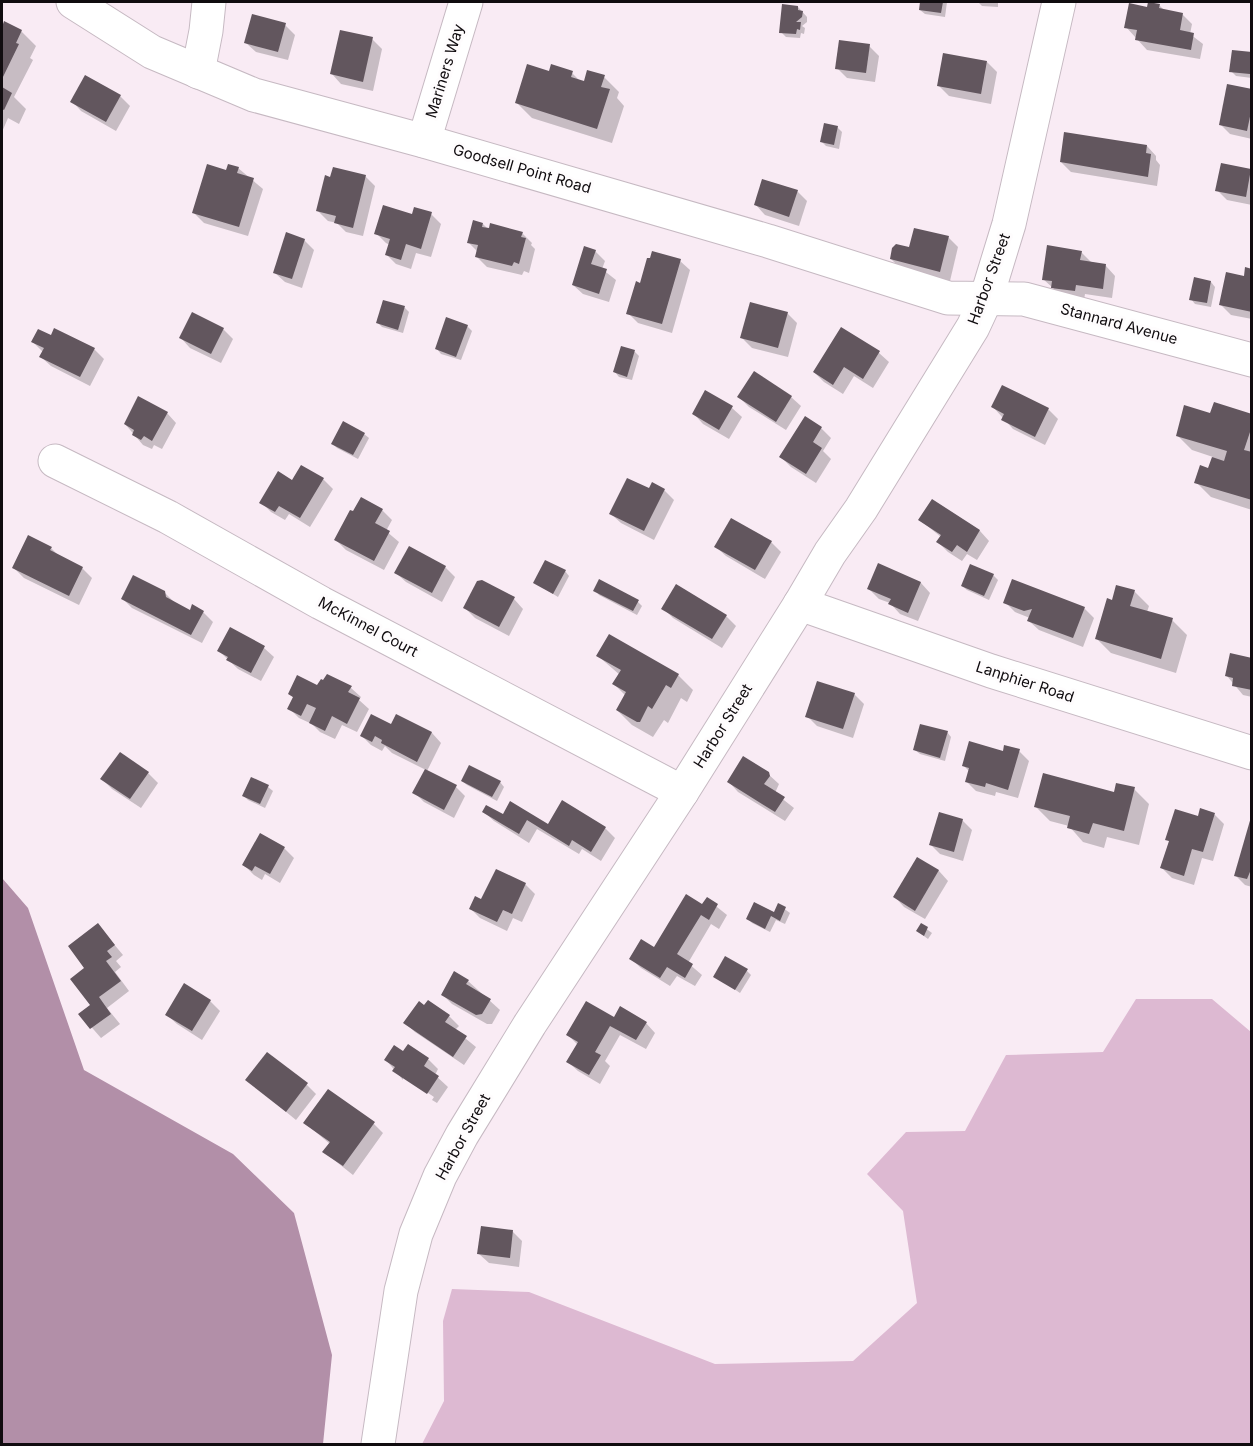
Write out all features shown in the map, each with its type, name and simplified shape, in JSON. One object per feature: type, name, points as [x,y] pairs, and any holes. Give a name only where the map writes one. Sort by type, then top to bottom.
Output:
[{"type":"street","name":"Goodsell Point Road","points":[[73,2],[152,52],[254,95],[424,141],[768,241],[948,298],[986,299]]},
{"type":"street","points":[[198,72],[209,2]]},
{"type":"street","name":"Mariners Way","points":[[424,141],[466,2]]},
{"type":"street","name":"Harbor Street","points":[[378,1444],[401,1292],[416,1234],[440,1176],[462,1135],[530,1024],[682,792],[973,327],[986,299],[1009,224],[1059,2]]},
{"type":"street","name":"Stannard Avenue","points":[[986,299],[1023,299],[1251,360]]},
{"type":"street","name":"McKinnel Court","points":[[55,461],[168,517],[321,603],[682,792]]},
{"type":"street","name":"Lanphier Road","points":[[800,604],[991,671],[1251,753]]},
{"type":"shaded area","points":[[2,878],[28,908],[84,1070],[233,1154],[294,1213],[332,1355],[323,1444],[2,1444]]},
{"type":"shaded area","points":[[1136,999],[1212,999],[1251,1032],[1251,1444],[422,1444],[444,1401],[443,1321],[452,1289],[529,1292],[715,1364],[853,1361],[917,1303],[903,1211],[867,1174],[906,1132],[965,1131],[1006,1055],[1103,1052]]},
{"type":"building","points":[[920,2],[943,2],[941,13],[919,10]]},
{"type":"building","points":[[1148,2],[1160,4],[1159,8],[1183,13],[1180,30],[1194,33],[1191,50],[1135,40],[1137,30],[1124,28],[1129,3],[1147,7]]},
{"type":"building","points":[[782,4],[798,6],[798,10],[803,11],[802,17],[796,22],[801,22],[800,30],[797,29],[796,34],[779,33]]},
{"type":"building","points":[[252,14],[286,23],[278,52],[244,43]]},
{"type":"building","points":[[4,21],[22,30],[16,43],[19,44],[2,79],[2,27]]},
{"type":"building","points":[[340,30],[373,37],[363,82],[330,74]]},
{"type":"building","points":[[839,40],[870,44],[866,73],[835,69]]},
{"type":"building","points":[[1232,50],[1252,52],[1250,74],[1229,72]]},
{"type":"building","points":[[943,53],[987,61],[981,94],[937,86]]},
{"type":"building","points":[[527,64],[549,71],[551,64],[573,71],[571,77],[584,81],[587,70],[605,75],[601,87],[610,89],[597,129],[515,103]]},
{"type":"building","points":[[85,75],[121,95],[106,122],[70,102]]},
{"type":"building","points":[[1227,84],[1252,89],[1252,107],[1247,131],[1219,125]]},
{"type":"building","points":[[2,87],[12,93],[4,110],[2,109]]},
{"type":"building","points":[[824,123],[838,126],[834,145],[820,142]]},
{"type":"building","points":[[1064,132],[1147,145],[1146,153],[1151,154],[1148,177],[1060,162]]},
{"type":"building","points":[[1221,163],[1251,169],[1246,197],[1215,191]]},
{"type":"building","points":[[207,164],[226,170],[228,164],[239,167],[237,173],[254,178],[239,227],[192,213]]},
{"type":"building","points":[[333,167],[366,175],[353,228],[334,223],[336,216],[316,211],[325,175],[330,177]]},
{"type":"building","points":[[762,179],[798,190],[789,217],[754,205]]},
{"type":"building","points":[[383,205],[412,214],[414,207],[432,212],[421,249],[406,244],[401,260],[385,255],[390,239],[374,234]]},
{"type":"building","points":[[473,220],[483,223],[482,227],[489,228],[490,223],[523,232],[521,237],[526,238],[519,264],[514,262],[512,266],[475,257],[478,245],[467,243]]},
{"type":"building","points":[[914,228],[949,236],[940,272],[890,259],[892,248],[896,244],[909,247]]},
{"type":"building","points":[[286,232],[305,239],[292,279],[273,273]]},
{"type":"building","points":[[1047,245],[1082,251],[1080,260],[1106,264],[1103,289],[1076,285],[1075,291],[1051,288],[1052,281],[1042,280]]},
{"type":"building","points":[[584,246],[596,250],[591,264],[607,269],[599,294],[572,285]]},
{"type":"building","points":[[652,251],[681,259],[662,324],[626,314],[636,281],[640,283],[647,258],[650,258]]},
{"type":"building","points":[[1245,267],[1252,269],[1252,312],[1219,305],[1226,272],[1244,276]]},
{"type":"building","points":[[1194,277],[1211,281],[1207,303],[1189,300]]},
{"type":"building","points":[[383,300],[405,306],[398,330],[376,323]]},
{"type":"building","points":[[750,302],[788,312],[778,348],[740,338]]},
{"type":"building","points":[[192,312],[224,328],[211,354],[179,338]]},
{"type":"building","points":[[446,317],[468,325],[456,357],[435,349]]},
{"type":"building","points":[[841,327],[880,351],[863,379],[844,367],[833,385],[813,372]]},
{"type":"building","points":[[54,328],[95,348],[80,377],[39,357],[44,348],[31,342],[38,329],[51,335]]},
{"type":"building","points":[[621,346],[635,350],[627,377],[613,372]]},
{"type":"building","points":[[754,371],[792,396],[776,422],[737,397]]},
{"type":"building","points":[[1002,385],[1049,408],[1035,437],[1001,420],[1004,414],[991,407]]},
{"type":"building","points":[[705,390],[733,406],[719,430],[692,414]]},
{"type":"building","points":[[138,396],[168,412],[152,441],[144,436],[141,440],[132,435],[134,430],[124,424]]},
{"type":"building","points":[[1214,402],[1252,414],[1252,426],[1244,450],[1252,452],[1252,500],[1194,483],[1200,465],[1208,468],[1212,457],[1224,461],[1227,451],[1176,436],[1184,405],[1210,413]]},
{"type":"building","points":[[805,416],[822,427],[813,442],[822,448],[806,474],[779,457]]},
{"type":"building","points":[[343,421],[365,433],[353,455],[331,444]]},
{"type":"building","points":[[301,465],[324,478],[300,518],[279,506],[275,512],[259,503],[278,471],[292,480]]},
{"type":"building","points":[[627,478],[649,488],[652,482],[665,489],[644,531],[609,514]]},
{"type":"building","points":[[361,497],[383,509],[375,523],[390,531],[374,561],[334,540],[350,510],[353,511]]},
{"type":"building","points":[[932,499],[980,530],[967,552],[957,545],[952,552],[936,542],[941,535],[918,520]]},
{"type":"building","points":[[731,518],[772,541],[755,570],[714,547]]},
{"type":"building","points":[[28,535],[52,547],[50,550],[83,567],[69,596],[12,568]]},
{"type":"building","points":[[409,546],[446,566],[432,593],[394,573]]},
{"type":"building","points":[[545,560],[566,570],[553,594],[533,583]]},
{"type":"building","points":[[878,563],[921,582],[908,613],[888,604],[891,599],[867,589]]},
{"type":"building","points":[[970,564],[994,574],[984,596],[961,586]]},
{"type":"building","points":[[133,575],[165,591],[166,597],[190,610],[192,604],[204,611],[191,635],[121,599]]},
{"type":"building","points":[[599,579],[639,600],[633,611],[593,591]]},
{"type":"building","points":[[1012,579],[1085,607],[1073,638],[1027,621],[1032,609],[1024,611],[1003,603]]},
{"type":"building","points":[[482,580],[515,597],[499,627],[463,608],[477,581]]},
{"type":"building","points":[[676,584],[727,615],[712,639],[661,609]]},
{"type":"building","points":[[1116,585],[1135,590],[1130,606],[1173,618],[1161,659],[1095,639],[1107,598],[1112,600]]},
{"type":"building","points":[[230,627],[265,646],[251,673],[226,660],[228,657],[217,651]]},
{"type":"building","points":[[609,634],[679,674],[671,688],[666,685],[652,709],[648,706],[640,722],[616,710],[626,692],[612,684],[621,670],[596,656]]},
{"type":"building","points":[[1230,653],[1252,658],[1252,690],[1232,686],[1233,678],[1225,676]]},
{"type":"building","points":[[327,674],[352,686],[348,692],[360,698],[347,724],[332,716],[325,731],[309,723],[316,708],[307,704],[301,716],[287,709],[293,697],[288,694],[297,675],[317,685]]},
{"type":"building","points":[[817,681],[855,693],[843,729],[805,717]]},
{"type":"building","points":[[371,714],[391,724],[396,714],[432,732],[417,762],[381,743],[382,740],[375,736],[372,742],[360,736]]},
{"type":"building","points":[[920,724],[948,731],[940,758],[913,750]]},
{"type":"building","points":[[969,741],[1003,751],[1004,745],[1020,749],[1008,790],[986,783],[985,787],[965,782],[969,768],[962,766]]},
{"type":"building","points":[[120,752],[149,772],[130,799],[100,779]]},
{"type":"building","points":[[743,756],[769,772],[770,776],[764,784],[785,797],[775,812],[727,782]]},
{"type":"building","points":[[469,765],[501,781],[492,797],[461,781]]},
{"type":"building","points":[[425,769],[457,785],[444,810],[412,793]]},
{"type":"building","points":[[1043,773],[1114,792],[1116,783],[1135,787],[1124,831],[1093,823],[1089,834],[1067,828],[1070,816],[1034,807]]},
{"type":"building","points":[[251,777],[269,785],[260,804],[242,796]]},
{"type":"building","points":[[562,800],[606,827],[591,852],[572,840],[569,846],[527,820],[519,834],[482,812],[486,805],[503,814],[510,801],[548,824]]},
{"type":"building","points":[[1200,808],[1215,813],[1203,852],[1192,849],[1184,876],[1160,868],[1169,841],[1165,840],[1175,809],[1198,816]]},
{"type":"building","points":[[939,812],[963,819],[954,852],[929,845]]},
{"type":"building","points":[[1251,817],[1252,867],[1247,879],[1234,876]]},
{"type":"building","points":[[260,833],[285,847],[270,874],[255,866],[252,871],[242,865]]},
{"type":"building","points":[[917,857],[939,870],[915,911],[893,897]]},
{"type":"building","points":[[496,869],[526,883],[512,914],[503,910],[497,922],[469,909],[475,896],[481,899]]},
{"type":"building","points":[[686,894],[702,904],[707,897],[718,904],[709,920],[701,915],[677,954],[693,964],[685,978],[667,967],[660,978],[629,959],[641,939],[654,947]]},
{"type":"building","points":[[754,902],[774,912],[778,903],[786,907],[780,921],[771,916],[765,929],[746,919]]},
{"type":"building","points":[[98,923],[115,945],[107,951],[112,957],[106,961],[121,981],[99,997],[111,1014],[90,1029],[78,1014],[90,1005],[70,979],[84,968],[68,946]]},
{"type":"building","points":[[921,923],[928,927],[924,936],[916,931]]},
{"type":"building","points":[[725,956],[748,969],[735,990],[713,977]]},
{"type":"building","points":[[454,971],[469,980],[466,984],[491,999],[482,1014],[476,1015],[441,995]]},
{"type":"building","points":[[184,983],[211,1000],[192,1031],[165,1015]]},
{"type":"building","points":[[428,1000],[450,1015],[445,1022],[467,1036],[453,1057],[403,1023],[419,1001],[424,1005]]},
{"type":"building","points":[[586,1001],[614,1017],[620,1006],[647,1022],[636,1040],[610,1026],[595,1052],[601,1055],[589,1075],[566,1062],[578,1042],[566,1035]]},
{"type":"building","points":[[408,1044],[429,1058],[424,1066],[439,1076],[427,1094],[392,1071],[395,1067],[384,1060],[394,1045],[403,1051]]},
{"type":"building","points":[[267,1052],[308,1083],[286,1112],[245,1080]]},
{"type":"building","points":[[328,1089],[375,1122],[343,1166],[322,1152],[330,1142],[303,1123]]},
{"type":"building","points":[[481,1226],[513,1230],[510,1258],[477,1254]]}]
